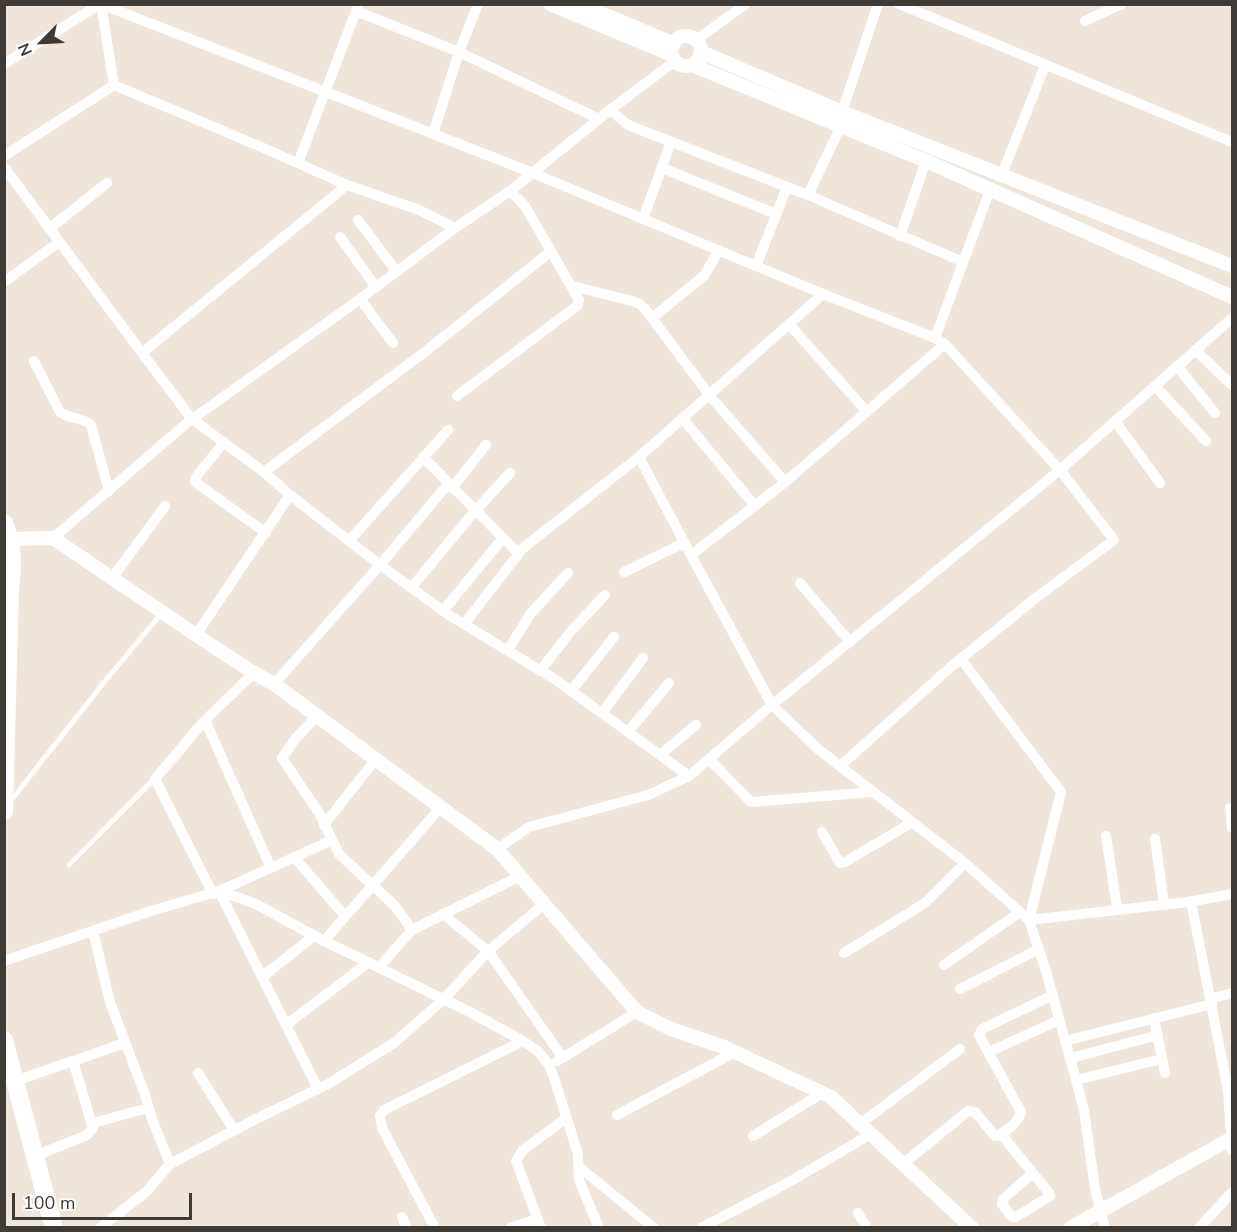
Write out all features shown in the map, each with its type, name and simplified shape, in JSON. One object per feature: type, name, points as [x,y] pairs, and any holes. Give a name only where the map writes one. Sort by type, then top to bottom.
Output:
[{"type":"main road","points":[[4,810],[10,590],[8,531]]},
{"type":"main road","points":[[6,1049],[54,1227]]},
{"type":"street","points":[[4,64],[101,4]]},
{"type":"street","points":[[101,4],[114,85]]},
{"type":"street","points":[[101,4],[532,173],[945,344],[1060,470],[1114,540],[1037,597],[961,659],[840,766]]},
{"type":"street","points":[[433,134],[459,52],[478,4]]},
{"type":"street","points":[[550,4],[674,54]]},
{"type":"street","points":[[580,4],[674,54],[683,66],[697,62],[698,46],[746,4]]},
{"type":"street","points":[[842,111],[878,4]]},
{"type":"street","points":[[899,4],[1233,142]]},
{"type":"street","points":[[1085,21],[1122,4]]},
{"type":"street","points":[[298,163],[357,8],[459,52],[599,119]]},
{"type":"street","points":[[53,538],[192,419],[455,228],[510,191],[610,110],[674,54],[677,40],[686,37],[698,46],[842,111],[1233,266]]},
{"type":"street","points":[[692,65],[926,161],[1233,297]]},
{"type":"street","points":[[1002,174],[1045,66]]},
{"type":"street","points":[[4,156],[114,85]]},
{"type":"street","points":[[114,85],[347,185],[419,210],[455,228]]},
{"type":"street","points":[[610,110],[628,125],[808,195],[963,262]]},
{"type":"street","points":[[808,195],[841,126]]},
{"type":"street","points":[[643,219],[671,142]]},
{"type":"street","points":[[900,236],[926,161]]},
{"type":"street","points":[[4,167],[192,419],[264,472],[290,495],[442,611],[465,623],[571,691],[689,776]]},
{"type":"street","points":[[662,168],[776,214]]},
{"type":"street","points":[[1015,201],[1022,182]]},
{"type":"street","points":[[50,229],[107,183]]},
{"type":"street","points":[[142,353],[347,185]]},
{"type":"street","points":[[756,266],[787,187]]},
{"type":"street","points":[[935,338],[990,190]]},
{"type":"street","points":[[457,396],[578,305],[578,296],[525,207],[510,191]]},
{"type":"street","points":[[358,220],[397,272]]},
{"type":"street","points":[[340,237],[376,287]]},
{"type":"street","points":[[4,282],[59,242]]},
{"type":"street","points":[[652,318],[704,276],[719,250]]},
{"type":"street","points":[[264,472],[426,351],[550,252]]},
{"type":"street","points":[[572,286],[640,304],[710,396],[785,482]]},
{"type":"street","points":[[465,623],[518,553],[639,457],[823,294]]},
{"type":"street","points":[[360,299],[393,343]]},
{"type":"street","points":[[497,849],[529,828],[648,795],[689,776],[772,705],[1060,470],[1233,318]]},
{"type":"street","points":[[789,324],[867,412]]},
{"type":"street","points":[[691,555],[785,482],[945,344]]},
{"type":"street","points":[[1195,350],[1233,385]]},
{"type":"street","points":[[34,361],[60,412],[64,416],[91,425],[109,490]]},
{"type":"street","points":[[1177,366],[1215,413]]},
{"type":"street","points":[[1155,386],[1206,441]]},
{"type":"street","points":[[683,419],[755,506]]},
{"type":"street","points":[[1115,421],[1160,483]]},
{"type":"street","points":[[349,541],[448,430]]},
{"type":"street","points":[[224,442],[196,477],[195,482],[266,533]]},
{"type":"street","points":[[274,684],[486,446]]},
{"type":"street","points":[[423,457],[518,553]]},
{"type":"street","points":[[639,457],[772,705],[818,749],[965,863],[1024,916],[1039,949],[1071,1058],[1084,1110],[1095,1188],[1105,1227]]},
{"type":"street","points":[[411,588],[510,473]]},
{"type":"street","points":[[196,635],[290,495]]},
{"type":"street","points":[[113,578],[165,506]]},
{"type":"street","points":[[8,531],[53,538],[196,635],[274,684],[497,849],[638,1012],[671,1029],[735,1052],[831,1097],[972,1227]]},
{"type":"street","points":[[442,611],[503,538]]},
{"type":"street","points":[[624,572],[684,543]]},
{"type":"street","points":[[508,650],[531,613],[568,573]]},
{"type":"street","points":[[800,583],[850,642]]},
{"type":"street","points":[[540,671],[572,630],[605,595]]},
{"type":"street","points":[[571,691],[614,637]]},
{"type":"street","points":[[602,713],[643,658]]},
{"type":"street","points":[[961,659],[1061,792],[1024,916]]},
{"type":"street","points":[[254,673],[205,720],[156,777],[155,782],[262,977],[318,1089]]},
{"type":"street","points":[[628,732],[669,683]]},
{"type":"street","points":[[317,716],[296,738],[282,758],[324,825],[339,854],[395,906],[412,930]]},
{"type":"street","points":[[205,720],[271,868]]},
{"type":"street","points":[[660,755],[696,725]]},
{"type":"street","points":[[324,825],[375,759]]},
{"type":"street","points":[[709,759],[751,802],[874,792]]},
{"type":"street","points":[[262,977],[319,938],[345,916],[441,807]]},
{"type":"street","points":[[1230,808],[1233,828]]},
{"type":"street","points":[[822,832],[840,863],[913,822]]},
{"type":"street","points":[[1106,836],[1117,908]]},
{"type":"street","points":[[1155,839],[1164,904]]},
{"type":"street","points":[[4,961],[151,911],[216,892],[332,840]]},
{"type":"street","points":[[294,857],[345,916]]},
{"type":"street","points":[[844,953],[925,903],[965,863]]},
{"type":"street","points":[[286,1025],[374,965],[412,930],[520,876]]},
{"type":"street","points":[[216,892],[254,903],[319,938],[444,999],[523,1041],[539,1052],[549,1065],[578,1154],[579,1180],[599,1227]]},
{"type":"street","points":[[944,965],[1024,916],[1164,904],[1233,894]]},
{"type":"street","points":[[1070,1227],[1232,1142],[1228,1091],[1191,901]]},
{"type":"street","points":[[100,1227],[147,1191],[170,1164],[318,1089],[394,1043],[444,999],[488,951],[544,904]]},
{"type":"street","points":[[443,914],[488,951],[563,1058]]},
{"type":"street","points":[[93,931],[110,1002],[170,1164]]},
{"type":"street","points":[[960,989],[1039,949]]},
{"type":"street","points":[[1065,1041],[1155,1018],[1233,993]]},
{"type":"street","points":[[903,1164],[968,1111],[975,1112],[995,1136],[1018,1120],[1021,1112],[979,1035],[982,1029],[1053,995]]},
{"type":"street","points":[[549,1065],[638,1012]]},
{"type":"street","points":[[1155,1018],[1165,1073]]},
{"type":"street","points":[[989,1052],[1059,1020]]},
{"type":"street","points":[[1071,1058],[1158,1035]]},
{"type":"street","points":[[435,1227],[382,1128],[380,1116],[384,1110],[523,1041]]},
{"type":"street","points":[[15,1081],[125,1043]]},
{"type":"street","points":[[860,1124],[960,1049]]},
{"type":"street","points":[[617,1115],[735,1052]]},
{"type":"street","points":[[1076,1080],[1162,1059]]},
{"type":"street","points":[[35,1156],[87,1135],[93,1128],[73,1061]]},
{"type":"street","points":[[198,1073],[234,1130]]},
{"type":"street","points":[[753,1136],[822,1093]]},
{"type":"street","points":[[93,1123],[148,1108]]},
{"type":"street","points":[[510,1227],[540,1223],[516,1161],[522,1151],[566,1118]]},
{"type":"street","points":[[701,1227],[791,1181],[871,1134]]},
{"type":"street","points":[[1001,1134],[1034,1173],[1050,1196],[1016,1217],[1012,1217],[1002,1204],[1003,1199],[1034,1173]]},
{"type":"street","points":[[578,1166],[654,1227]]},
{"type":"street","points":[[1199,1227],[1233,1192]]},
{"type":"street","points":[[858,1213],[867,1227]]},
{"type":"lane","points":[[4,810],[105,681],[164,612]]},
{"type":"lane","points":[[69,864],[156,777]]}]
